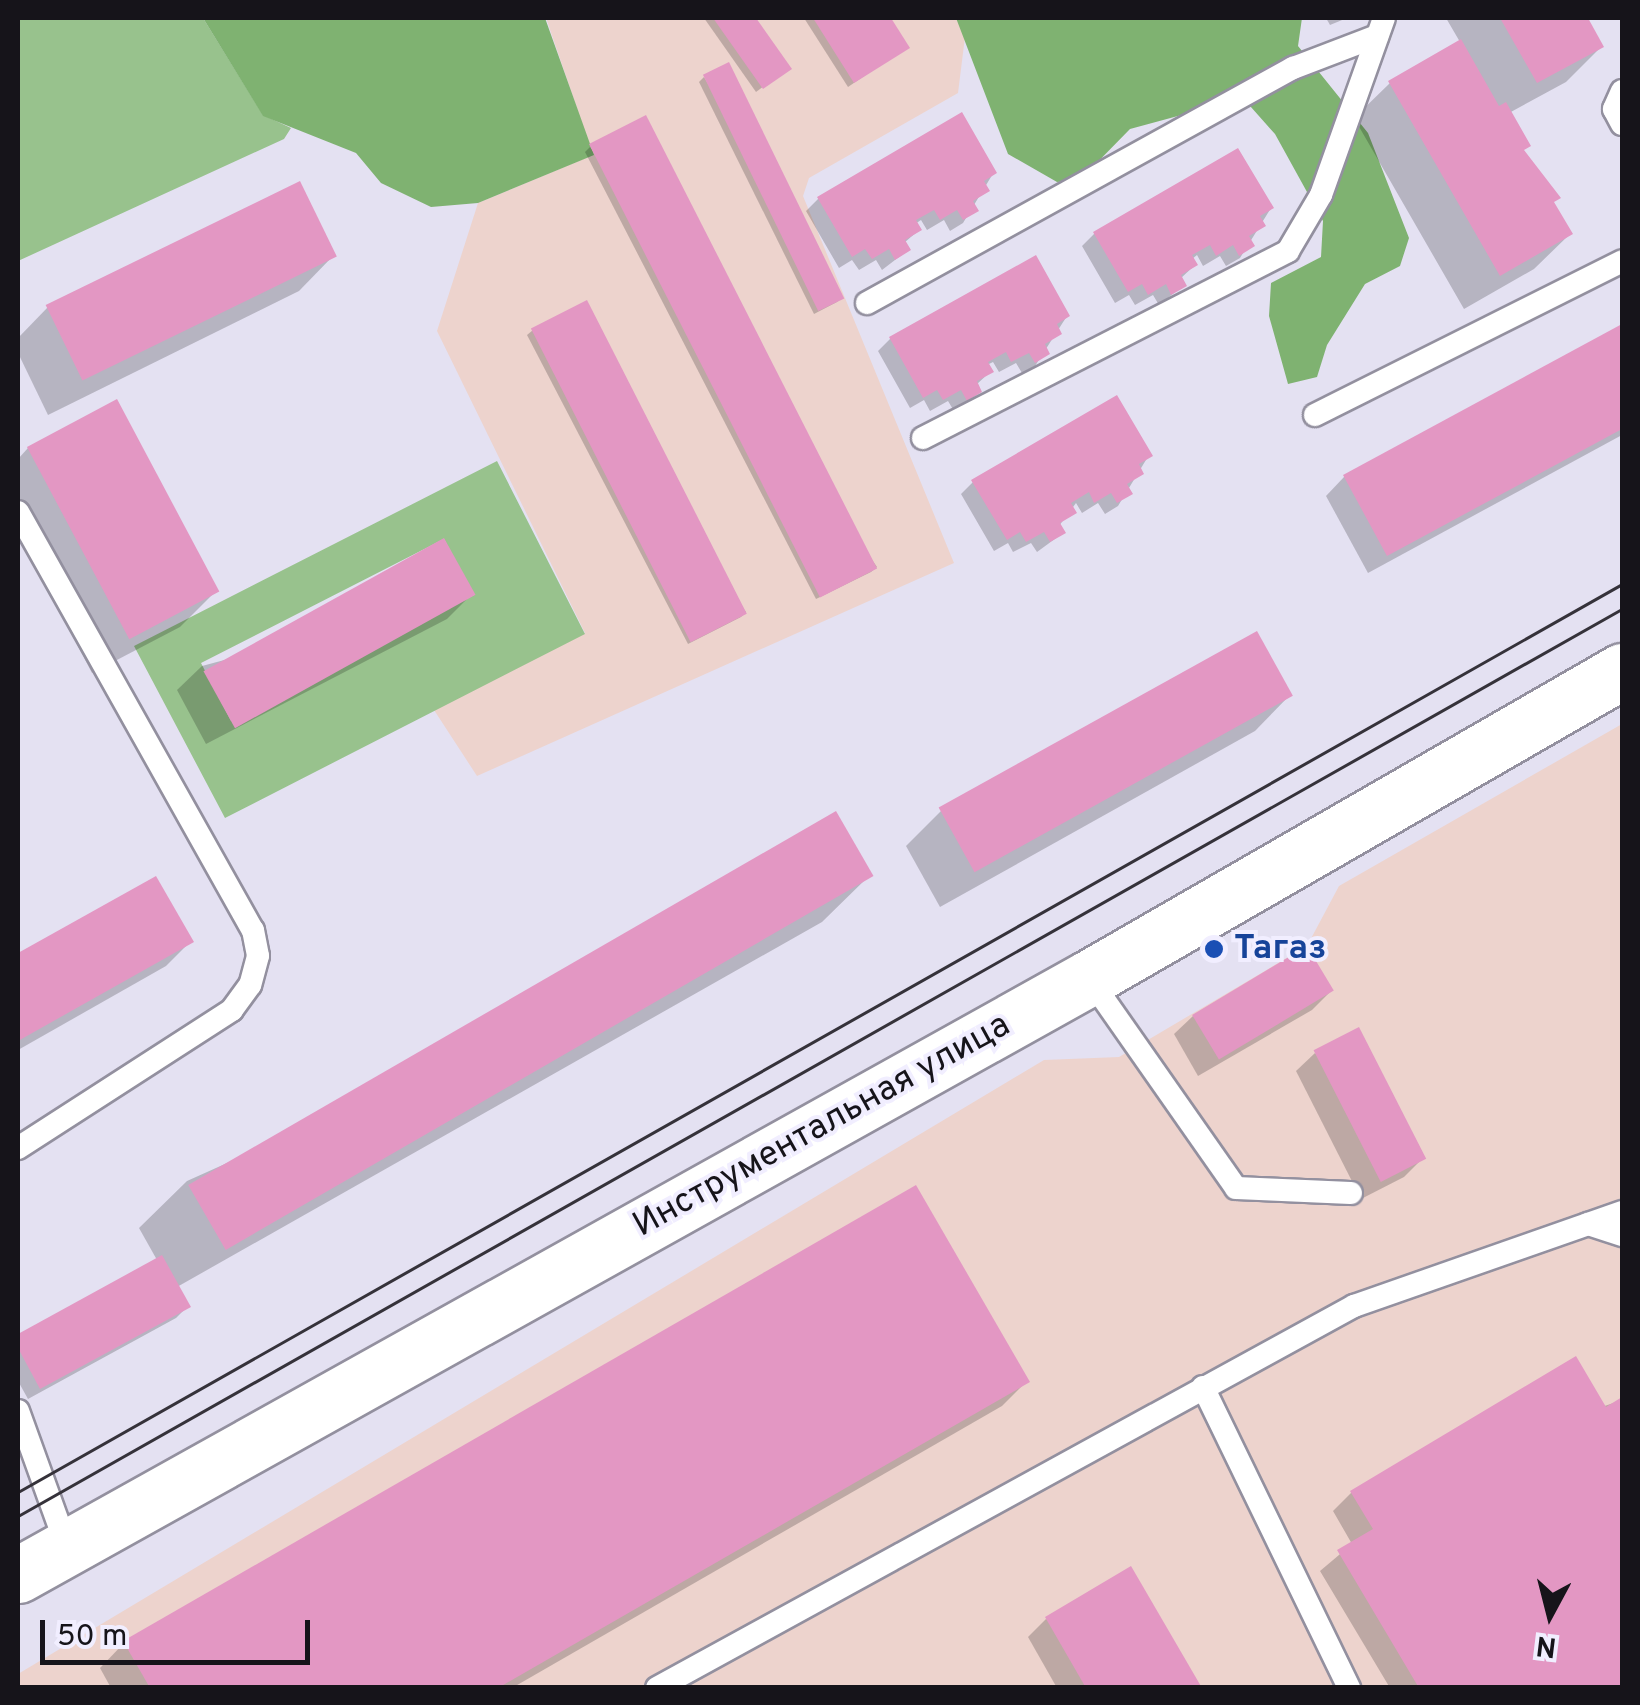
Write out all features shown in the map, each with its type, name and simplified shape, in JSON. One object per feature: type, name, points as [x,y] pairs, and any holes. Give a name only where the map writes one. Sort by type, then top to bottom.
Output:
[{"type":"street","name":"Инструментальная улица","points":[[18,1574],[1089,978],[1622,671]]},
{"type":"lane","points":[[868,303],[1293,68],[1380,27]]},
{"type":"lane","points":[[923,438],[1288,250],[1321,195],[1380,27]]},
{"type":"lane","points":[[1622,90],[1614,109],[1622,124]]},
{"type":"lane","points":[[1315,415],[1622,261]]},
{"type":"lane","points":[[18,512],[252,930],[258,956],[250,985],[232,1010],[18,1148]]},
{"type":"lane","points":[[1089,978],[1236,1188],[1351,1193]]},
{"type":"lane","points":[[657,1688],[1354,1306],[1622,1212]]},
{"type":"lane","points":[[1588,1224],[1622,1235]]},
{"type":"lane","points":[[1203,1387],[1349,1688]]},
{"type":"lane","points":[[18,1411],[67,1547]]},
{"type":"shaded area","points":[[546,18],[956,18],[965,37],[958,93],[809,178],[803,196],[954,563],[477,776],[434,710],[585,633],[437,331],[478,203],[593,155]]},
{"type":"shaded area","points":[[1622,724],[1622,1687],[18,1688],[18,1674],[1044,1060],[1119,1057],[1307,946],[1339,886]]},
{"type":"green space","points":[[18,18],[203,18],[263,115],[291,128],[284,139],[18,261]]},
{"type":"green space","points":[[203,18],[545,18],[594,155],[478,203],[431,207],[381,183],[356,153],[263,116]]},
{"type":"green space","points":[[956,18],[1302,18],[1298,46],[1368,133],[1409,238],[1400,266],[1365,284],[1327,345],[1317,377],[1288,384],[1269,316],[1271,283],[1321,257],[1323,221],[1275,134],[1235,89],[1211,107],[1130,129],[1080,180],[1057,182],[1008,154]]},
{"type":"green space","points":[[497,461],[585,634],[225,818],[134,646]],"holes":[[[444,539],[474,595],[231,721],[201,663]]]},
{"type":"building","points":[[713,18],[756,18],[792,69],[763,89]]},
{"type":"building","points":[[813,18],[891,18],[910,48],[854,83]]},
{"type":"building","points":[[1500,18],[1588,18],[1604,47],[1537,83]]},
{"type":"building","points":[[1461,39],[1499,106],[1506,102],[1531,146],[1524,150],[1561,198],[1554,202],[1573,234],[1500,276],[1388,81]]},
{"type":"building","points":[[729,62],[844,298],[818,311],[703,75]]},
{"type":"building","points":[[962,112],[997,173],[984,181],[990,191],[973,201],[979,211],[963,220],[957,210],[940,220],[934,210],[916,220],[922,230],[905,240],[911,250],[895,260],[889,249],[872,259],[865,249],[852,257],[817,197]]},
{"type":"building","points":[[646,115],[877,569],[820,598],[589,144]]},
{"type":"building","points":[[1238,148],[1274,208],[1260,216],[1266,226],[1249,236],[1255,246],[1239,256],[1233,245],[1216,256],[1210,245],[1192,255],[1198,265],[1181,275],[1187,286],[1171,295],[1166,284],[1148,295],[1142,284],[1128,292],[1093,232]]},
{"type":"building","points":[[300,181],[337,256],[82,381],[46,305]]},
{"type":"building","points":[[1036,255],[1070,316],[1057,324],[1062,334],[1045,344],[1050,354],[1035,363],[1029,353],[1011,362],[1006,352],[988,362],[994,372],[977,381],[982,392],[967,401],[961,390],[943,400],[937,390],[923,398],[889,337]]},
{"type":"building","points":[[587,300],[747,614],[691,642],[531,329]]},
{"type":"building","points":[[1622,324],[1622,429],[1387,556],[1343,475]]},
{"type":"building","points":[[1117,395],[1153,456],[1139,464],[1144,474],[1127,484],[1133,494],[1117,503],[1111,493],[1094,503],[1089,492],[1071,503],[1077,513],[1060,523],[1066,533],[1050,542],[1044,532],[1026,542],[1020,532],[1007,540],[971,480]]},
{"type":"building","points":[[117,399],[219,591],[129,639],[27,447]]},
{"type":"building","points":[[444,538],[476,595],[235,728],[203,671]]},
{"type":"building","points":[[1257,631],[1293,696],[975,872],[939,807]]},
{"type":"building","points":[[836,811],[874,876],[226,1250],[188,1185]]},
{"type":"building","points":[[156,876],[194,942],[18,1041],[18,953]]},
{"type":"building","points":[[1307,946],[1334,991],[1219,1060],[1192,1015]]},
{"type":"building","points":[[1359,1027],[1426,1159],[1381,1182],[1314,1050]]},
{"type":"building","points":[[916,1185],[1030,1382],[498,1688],[150,1688],[123,1641]]},
{"type":"building","points":[[162,1255],[191,1307],[40,1389],[18,1348],[18,1334]]},
{"type":"building","points":[[1576,1356],[1606,1407],[1622,1397],[1622,1688],[1419,1688],[1337,1550],[1373,1529],[1350,1491]]},
{"type":"building","points":[[1131,1566],[1202,1688],[1086,1688],[1045,1617]]},
{"type":"tram line","points":[[18,1492],[1622,584]]},
{"type":"tram line","points":[[18,1516],[1622,609]]},
{"type":"place","name":"Тагаз","points":[[1214,949]]}]
